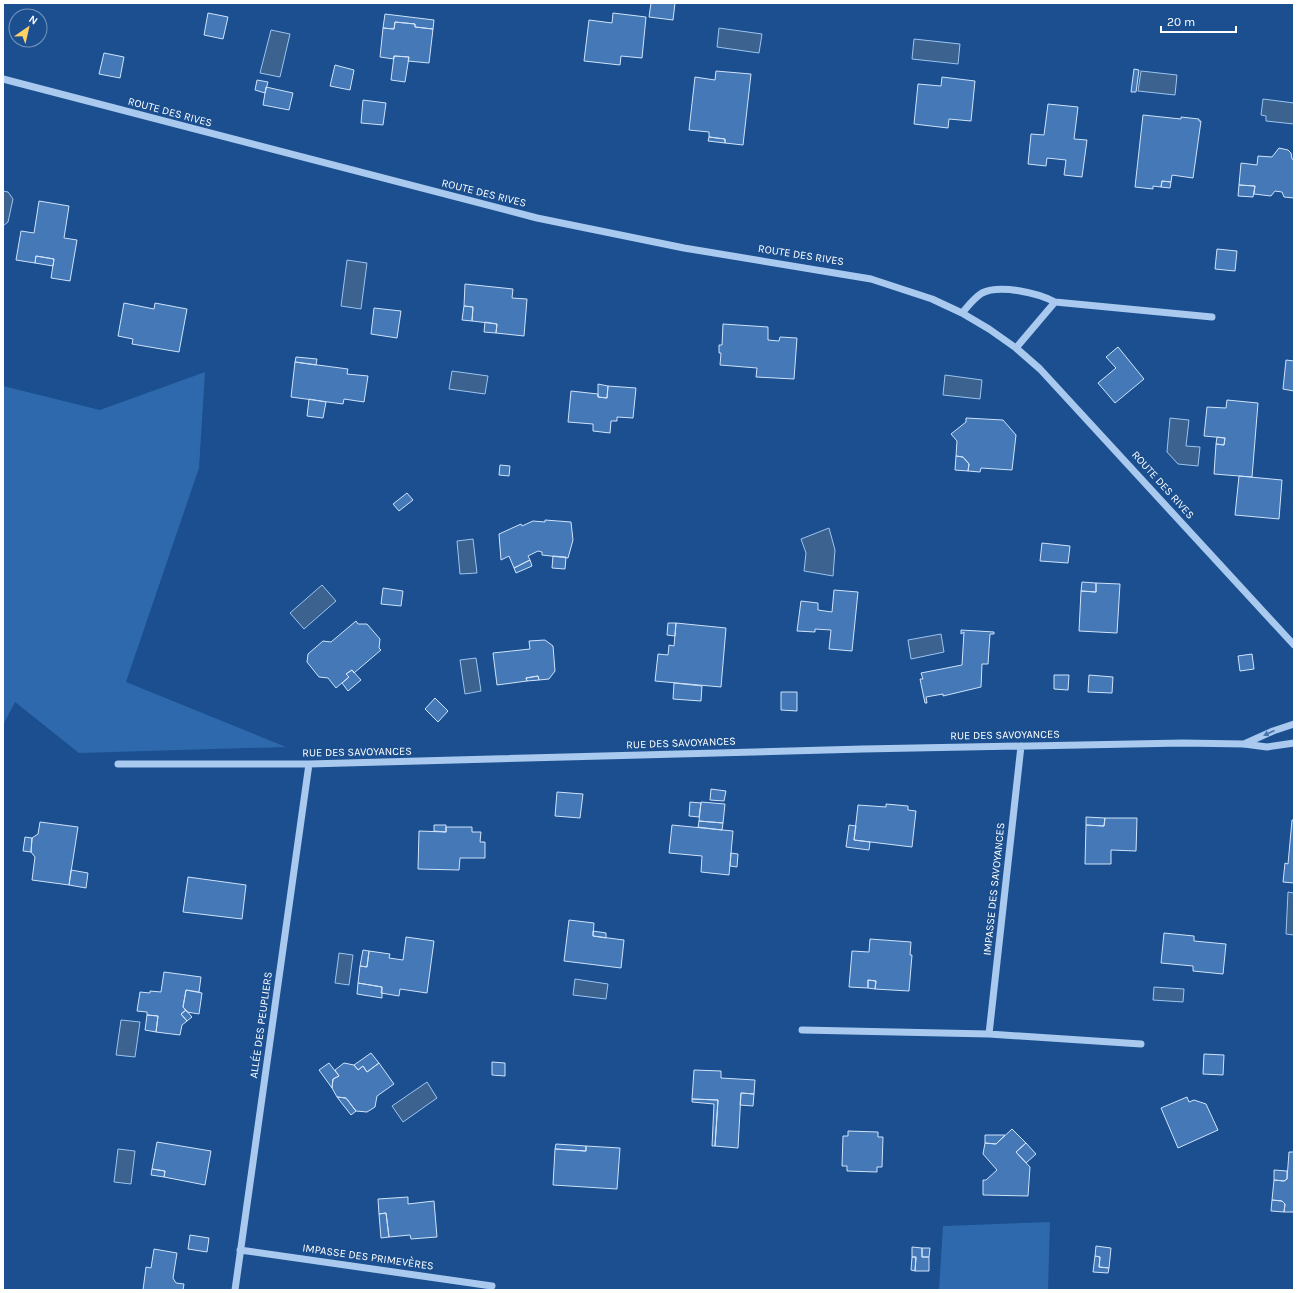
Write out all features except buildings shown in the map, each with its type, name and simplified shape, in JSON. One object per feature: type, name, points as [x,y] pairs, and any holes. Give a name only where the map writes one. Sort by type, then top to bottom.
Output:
[{"type":"street","name":"ROUTE DES RIVES","points":[[3,79],[536,218],[677,247],[871,278],[932,299],[962,313],[989,329],[1016,348],[1063,392],[1293,645]]},
{"type":"street","points":[[962,313],[981,294],[995,290],[1037,294],[1055,302],[1212,317]]},
{"type":"street","points":[[1016,348],[1055,302]]},
{"type":"street","name":"RUE DES SAVOYANCES","points":[[1244,744],[1273,731],[1294,724]]},
{"type":"street","name":"RUE DES SAVOYANCES","points":[[118,764],[308,764],[1183,743],[1244,744],[1273,747],[1294,743]]},
{"type":"street","name":"IMPASSE DES SAVOYANCES","points":[[989,1034],[1021,746]]},
{"type":"street","name":"ALLÉE DES PEUPLIERS","points":[[234,1290],[308,764]]},
{"type":"street","points":[[802,1030],[989,1034],[1141,1044]]},
{"type":"street","name":"IMPASSE DES PRIMEVÈRES","points":[[240,1250],[492,1286]]},
{"type":"shaded area","points":[[719,28],[762,34],[759,53],[717,47]]},
{"type":"shaded area","points":[[271,30],[290,34],[280,77],[260,73]]},
{"type":"shaded area","points":[[914,39],[960,44],[958,64],[912,59]]},
{"type":"shaded area","points":[[1141,71],[1177,75],[1175,95],[1138,91]]},
{"type":"shaded area","points":[[1263,99],[1294,103],[1294,124],[1266,121],[1266,116],[1261,115]]},
{"type":"shaded area","points":[[3,191],[8,192],[13,199],[8,222],[3,226]]},
{"type":"shaded area","points":[[347,260],[367,263],[361,309],[341,306]]},
{"type":"shaded area","points":[[452,371],[488,376],[485,394],[449,389]]},
{"type":"shaded area","points":[[205,372],[199,468],[126,682],[286,747],[79,753],[15,702],[3,725],[3,386],[100,410]]},
{"type":"shaded area","points":[[945,375],[982,380],[980,399],[943,395]]},
{"type":"shaded area","points":[[1170,418],[1189,420],[1186,446],[1200,447],[1198,466],[1178,464],[1167,452]]},
{"type":"shaded area","points":[[829,528],[835,550],[833,576],[804,571],[806,553],[801,539]]},
{"type":"shaded area","points":[[473,539],[477,573],[460,574],[457,541]]},
{"type":"shaded area","points":[[322,585],[336,601],[304,629],[290,613]]},
{"type":"shaded area","points":[[941,634],[944,652],[911,659],[908,640]]},
{"type":"shaded area","points":[[476,658],[481,691],[465,694],[460,660]]},
{"type":"shaded area","points":[[1288,892],[1294,893],[1294,935],[1286,934]]},
{"type":"shaded area","points":[[339,953],[353,955],[349,985],[335,983]]},
{"type":"shaded area","points":[[575,979],[608,984],[606,999],[573,995]]},
{"type":"shaded area","points":[[1154,987],[1184,989],[1183,1002],[1153,1000]]},
{"type":"shaded area","points":[[121,1020],[140,1022],[135,1057],[116,1055]]},
{"type":"shaded area","points":[[427,1082],[437,1098],[403,1122],[392,1106]]},
{"type":"shaded area","points":[[118,1149],[135,1151],[131,1184],[114,1182]]},
{"type":"shaded area","points":[[1050,1222],[1048,1290],[939,1290],[943,1226]]}]
